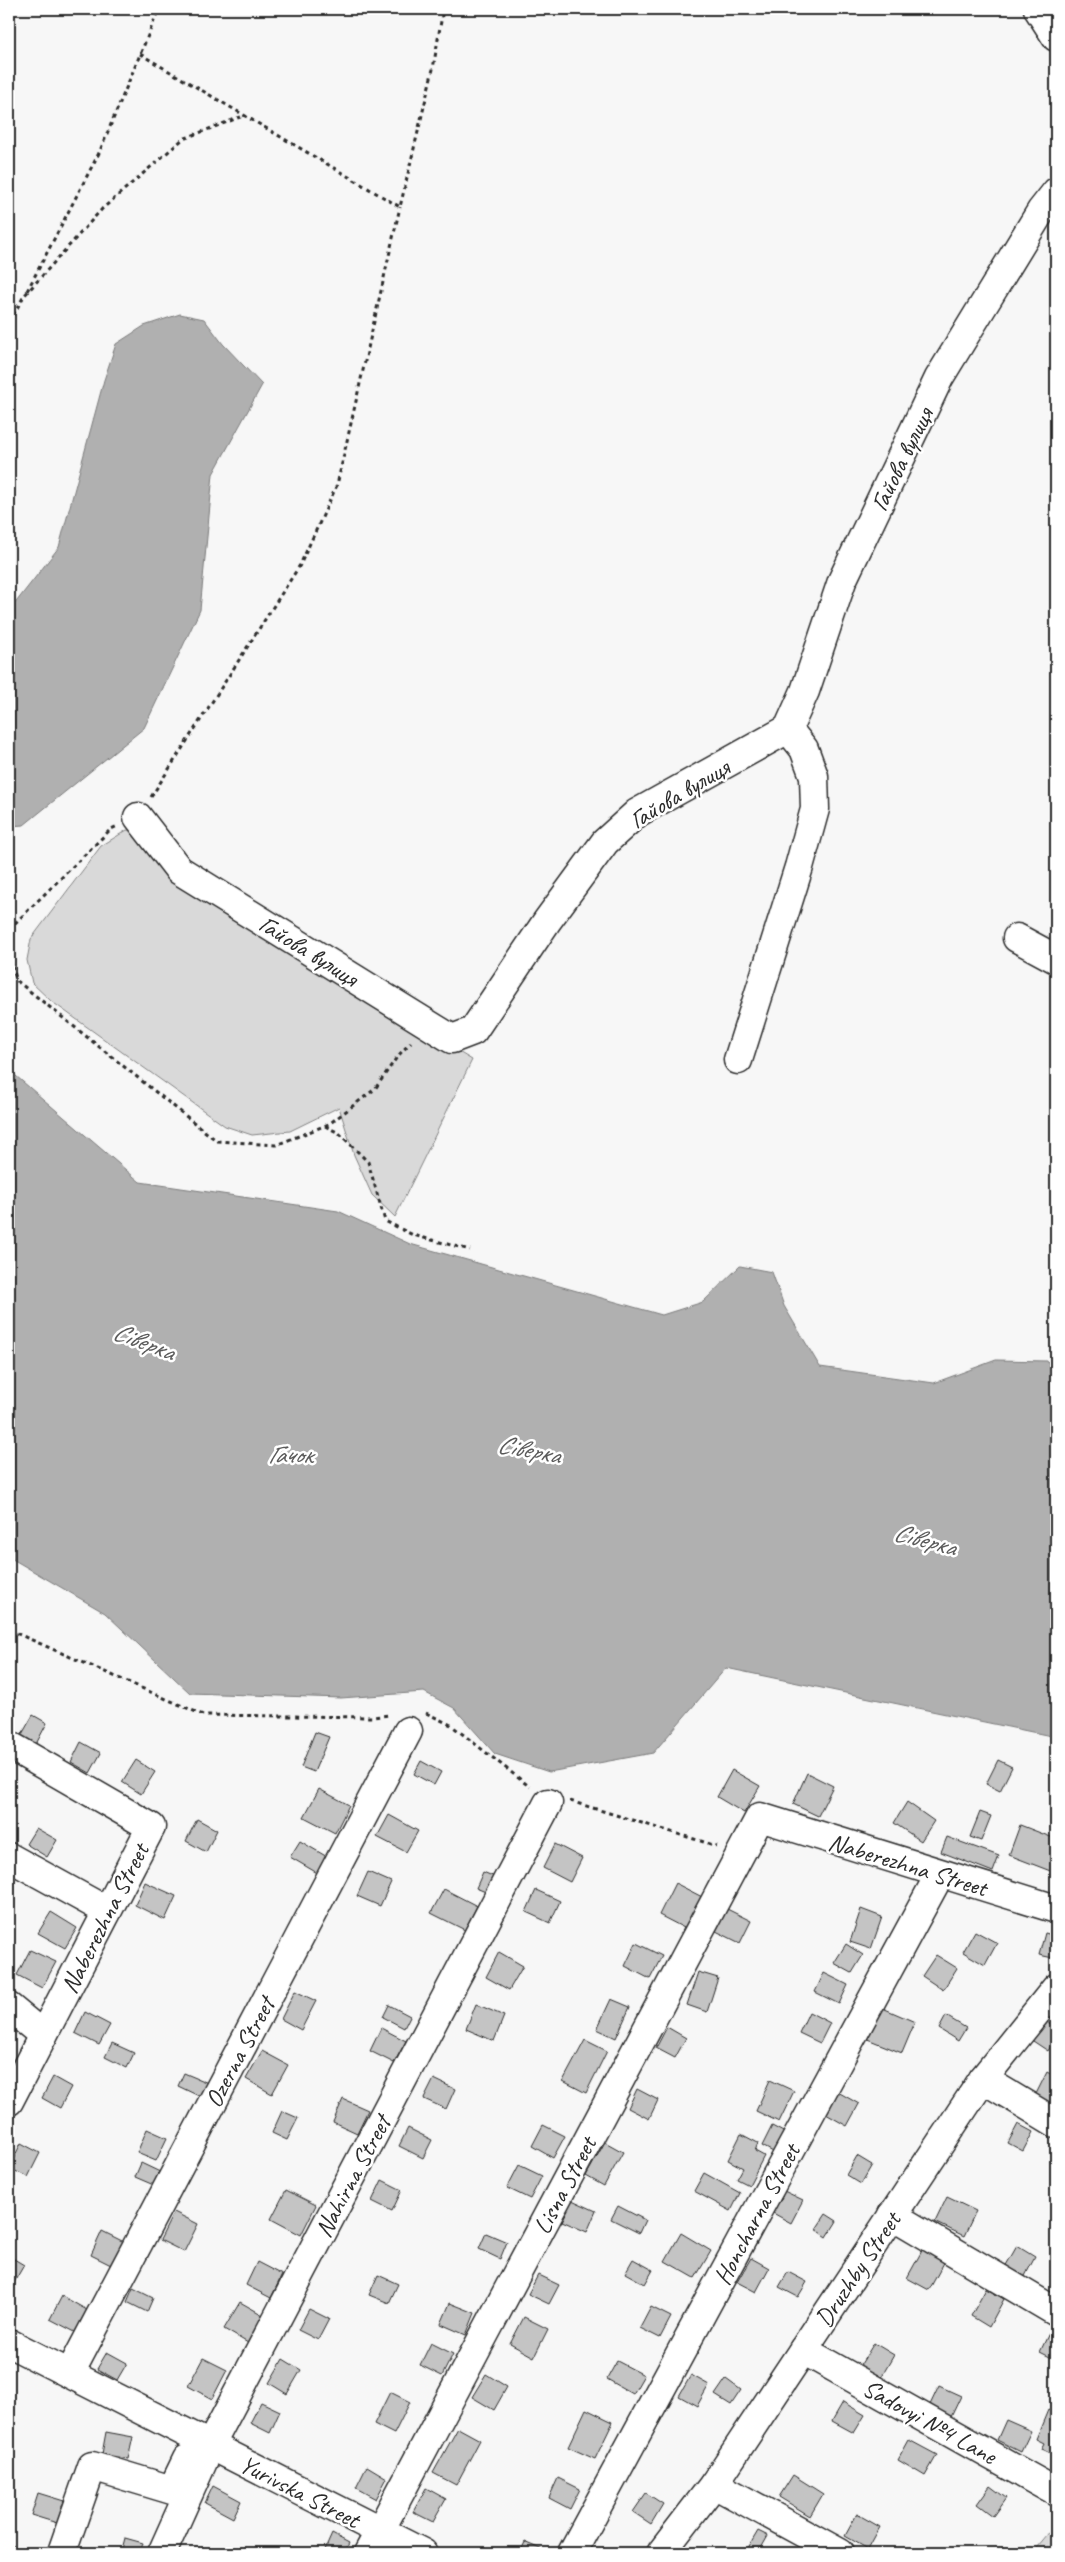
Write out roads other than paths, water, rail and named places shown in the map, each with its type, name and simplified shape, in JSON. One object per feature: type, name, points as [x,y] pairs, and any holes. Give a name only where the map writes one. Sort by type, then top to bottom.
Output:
[{"type":"street","points":[[1038,9],[1056,37]]},
{"type":"street","name":"Гайова вулиця","points":[[138,817],[179,870],[452,1039],[473,1031],[547,921],[606,842],[637,813],[788,730],[804,691],[842,581],[940,378],[1041,212],[1056,192]]},
{"type":"street","points":[[738,1060],[799,867],[815,808],[814,776],[804,749],[788,730]]},
{"type":"street","points":[[1017,938],[1056,959]]},
{"type":"street","name":"Ozerna Street","points":[[70,2373],[408,1731]]},
{"type":"street","name":"Naberezhna Street","points":[[9,1745],[151,1827],[9,2101]]},
{"type":"street","name":"Nahirna Street","points":[[162,2553],[203,2443],[548,1802]]},
{"type":"street","name":"Naberezhna Street","points":[[760,1818],[1056,1909]]},
{"type":"street","name":"Lisna Street","points":[[374,2542],[760,1818]]},
{"type":"street","points":[[9,1857],[108,1912]]},
{"type":"street","name":"Honcharna Street","points":[[572,2553],[940,1874]]},
{"type":"street","name":"Druzhby Street","points":[[661,2553],[714,2484],[984,2078],[1056,1988]]},
{"type":"street","points":[[9,2007],[43,2035]]},
{"type":"street","points":[[984,2078],[1056,2123]]},
{"type":"street","points":[[892,2216],[1056,2312]]},
{"type":"street","name":"Yurivska Street","points":[[9,2343],[203,2443],[374,2542],[423,2553]]},
{"type":"street","name":"Sadovyi №4 Lane","points":[[803,2350],[1056,2492]]},
{"type":"street","points":[[62,2552],[92,2466],[172,2490],[203,2443]]},
{"type":"street","points":[[714,2484],[840,2553]]},
{"type":"water","points":[[180,314],[204,319],[223,344],[262,385],[213,474],[200,610],[144,728],[24,825],[9,826],[9,607],[13,606],[59,547],[104,380],[116,344],[144,326]]},
{"type":"water","name":"Гачок","points":[[9,1070],[140,1182],[338,1211],[410,1244],[662,1315],[703,1302],[740,1266],[772,1272],[784,1306],[820,1367],[934,1383],[996,1360],[1047,1361],[1056,1371],[1056,1737],[726,1668],[653,1753],[549,1772],[495,1754],[454,1708],[424,1692],[341,1698],[190,1693],[105,1613],[9,1557]]},
{"type":"water label","name":"Сіверка","points":[[144,1341]]},
{"type":"water label","name":"Сіверка","points":[[529,1449]]},
{"type":"water label","name":"Сіверка","points":[[925,1539]]}]
